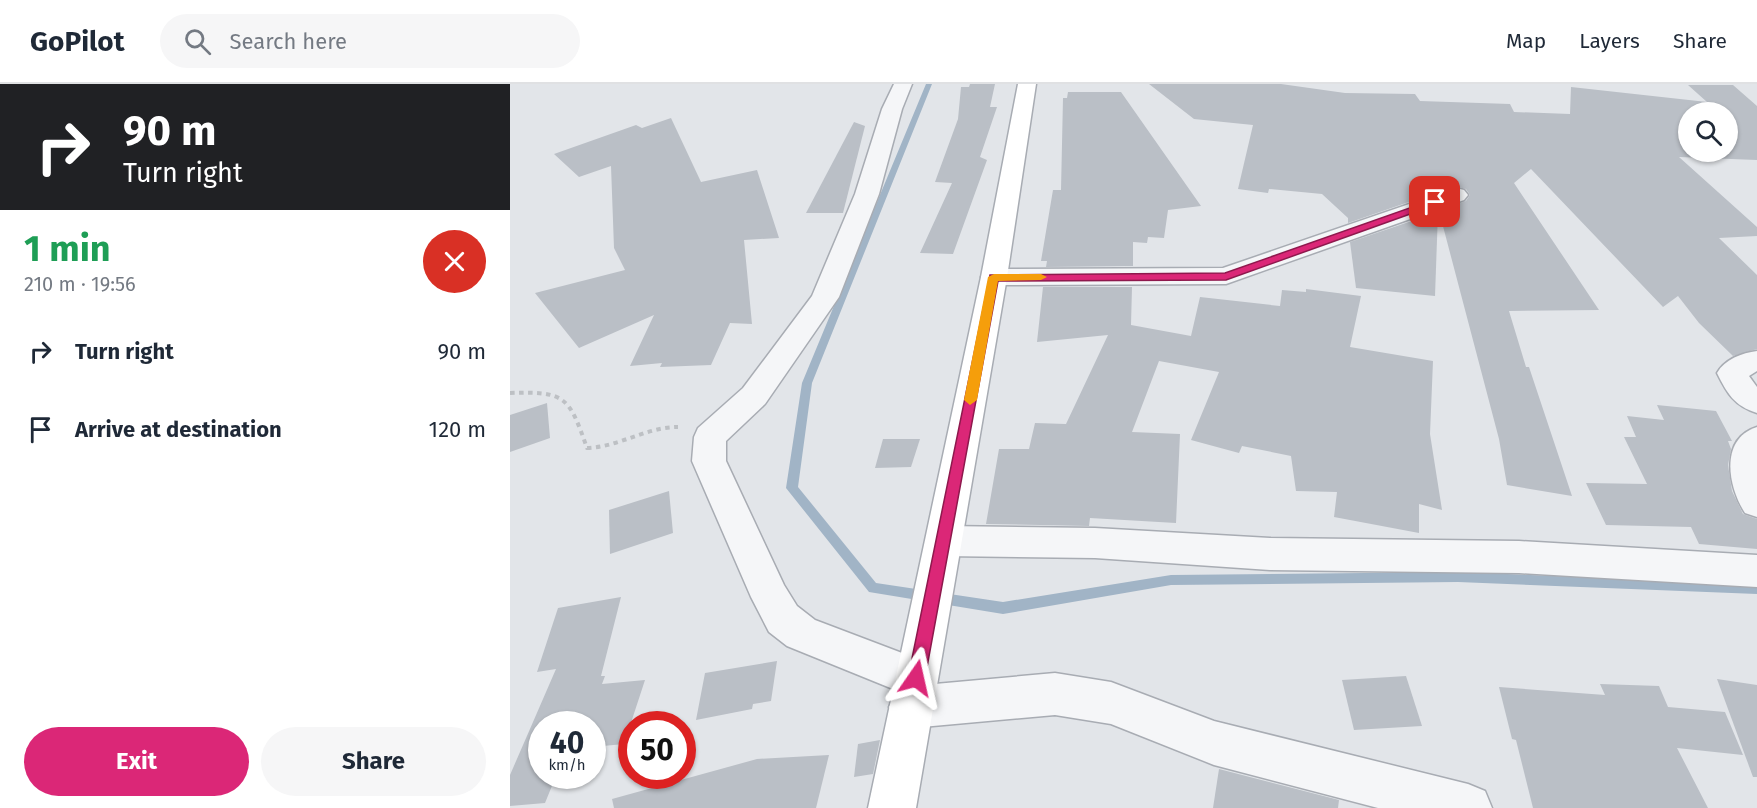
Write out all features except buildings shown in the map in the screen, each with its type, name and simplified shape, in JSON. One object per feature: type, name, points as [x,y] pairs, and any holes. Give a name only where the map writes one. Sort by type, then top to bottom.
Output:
[{"type":"main road","points":[[892,808],[994,277],[1027,84]]},
{"type":"street","points":[[903,84],[892,109],[867,194],[825,297],[754,396],[710,437],[709,461],[770,597],[783,619],[801,633],[915,684],[1055,694],[1111,703],[1214,743],[1468,808]]},
{"type":"street","points":[[994,277],[1226,276],[1456,195]]},
{"type":"street","points":[[1757,362],[1750,362],[1732,373],[1741,391],[1757,402]]},
{"type":"street","points":[[1757,439],[1746,461],[1753,496],[1757,503]]},
{"type":"street","points":[[943,545],[1095,543],[1270,554],[1520,557],[1757,571]]},
{"type":"path","points":[[510,393],[542,391],[561,395],[573,409],[587,448],[604,449],[666,426],[685,428],[710,437]]},
{"type":"waterway","points":[[929,84],[807,383],[792,488],[873,588],[1003,608],[1171,580],[1458,577],[1757,589]]},
{"type":"slow traffic","points":[[970,400],[994,277],[1041,277]]},
{"type":"route","points":[[916,678],[994,277],[1226,276],[1435,202]]}]
